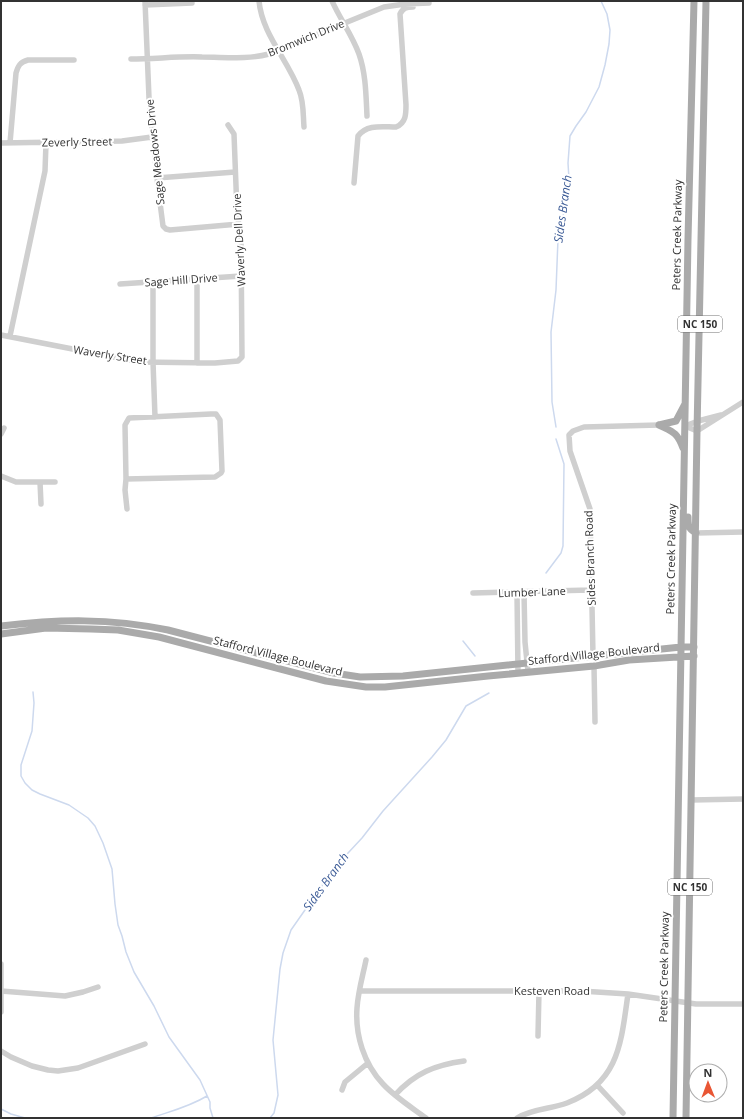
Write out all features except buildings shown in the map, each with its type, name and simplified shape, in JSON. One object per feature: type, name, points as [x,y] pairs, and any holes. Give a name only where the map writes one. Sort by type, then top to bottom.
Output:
[{"type":"main road","name":"Peters Creek Parkway","points":[[673,1118],[680,656],[694,1]]},
{"type":"main road","name":"NC 150","points":[[686,1118],[697,432],[706,1]]},
{"type":"main road","points":[[659,425],[676,421],[685,404]]},
{"type":"main road","points":[[659,425],[672,431],[678,437],[684,451]]},
{"type":"main road","points":[[684,475],[688,491],[688,526],[690,530],[696,533]]},
{"type":"main road","name":"Stafford Village Boulevard","points":[[1,626],[45,621],[74,620],[101,620],[144,625],[334,673],[360,677],[403,676],[681,647],[694,647]]},
{"type":"main road","name":"Stafford Village Boulevard","points":[[1,634],[46,628],[91,629],[138,633],[159,636],[326,681],[385,687],[594,666],[629,660],[694,656]]},
{"type":"street","points":[[259,1],[263,20],[301,96],[304,127]]},
{"type":"street","points":[[332,1],[354,43],[362,63],[367,116]]},
{"type":"street","points":[[354,183],[358,136],[361,132],[371,127],[396,127],[406,118],[400,14],[401,10],[405,8],[426,6],[429,2]]},
{"type":"street","name":"Bromwich Drive","points":[[132,59],[259,57],[384,7],[429,2]]},
{"type":"street","points":[[145,3],[192,3]]},
{"type":"street","name":"Sage Meadows Drive","points":[[145,3],[152,137],[162,222],[166,228],[170,230],[239,224]]},
{"type":"street","points":[[10,143],[16,73],[20,64],[28,60],[74,60]]},
{"type":"street","name":"Waverly Dell Drive","points":[[228,125],[234,134],[237,212],[241,239],[242,357]]},
{"type":"street","name":"Zeverly Street","points":[[1,143],[122,141],[152,137]]},
{"type":"street","points":[[10,336],[45,171],[46,143]]},
{"type":"street","points":[[157,178],[235,172]]},
{"type":"street","name":"Sage Hill Drive","points":[[120,284],[241,276]]},
{"type":"street","points":[[197,279],[197,363]]},
{"type":"street","points":[[153,282],[154,417]]},
{"type":"street","name":"Waverly Street","points":[[1,335],[139,362],[232,362],[238,361],[242,357]]},
{"type":"street","points":[[685,426],[697,432],[743,402]]},
{"type":"street","points":[[126,480],[215,477],[221,473],[220,420],[218,416],[216,414],[211,414],[129,418],[125,424],[125,490],[127,509]]},
{"type":"street","points":[[685,426],[725,414]]},
{"type":"street","name":"Sides Branch Road","points":[[593,656],[590,509],[570,451],[569,435],[573,431],[584,427],[659,425]]},
{"type":"street","points":[[1,434],[4,428]]},
{"type":"street","points":[[1,476],[16,482],[55,482]]},
{"type":"street","points":[[40,482],[41,504]]},
{"type":"street","points":[[696,533],[743,532]]},
{"type":"street","name":"Lumber Lane","points":[[473,594],[591,590]]},
{"type":"street","points":[[524,592],[528,672]]},
{"type":"street","points":[[517,593],[518,673]]},
{"type":"street","points":[[517,628],[525,628]]},
{"type":"street","points":[[594,666],[595,722]]},
{"type":"street","points":[[691,800],[743,799]]},
{"type":"street","points":[[366,960],[357,1008],[358,1029],[361,1044],[368,1063],[383,1084],[426,1118]]},
{"type":"street","points":[[1,964],[1,1012]]},
{"type":"street","points":[[1,991],[65,996],[98,987]]},
{"type":"street","name":"Kesteven Road","points":[[360,991],[581,990],[628,994],[688,1004],[743,1004]]},
{"type":"street","points":[[538,1036],[539,991]]},
{"type":"street","points":[[517,1118],[535,1111],[567,1103],[597,1086],[616,1056],[623,1029],[628,994]]},
{"type":"street","points":[[1,1051],[32,1066],[58,1071],[78,1068],[145,1044]]},
{"type":"street","points":[[395,1095],[404,1085],[417,1075],[433,1067],[464,1061]]},
{"type":"street","points":[[342,1090],[345,1082],[368,1063]]},
{"type":"street","points":[[597,1086],[623,1113]]},
{"type":"waterway","name":"Sides Branch","points":[[556,427],[552,402],[551,332],[556,290],[558,239],[569,179],[568,163],[570,136],[586,112],[599,87],[609,44],[610,30],[607,14],[601,1]]},
{"type":"waterway","name":"Sides Branch","points":[[546,573],[561,553],[563,546],[564,464],[556,439]]},
{"type":"waterway","name":"Sides Branch","points":[[463,641],[475,656]]},
{"type":"waterway","points":[[33,692],[34,703],[32,731],[21,765],[21,776],[32,790],[69,805],[88,818],[95,826],[112,869],[118,925],[134,972],[154,1006],[169,1037],[200,1080],[210,1102],[213,1118]]},
{"type":"waterway","name":"Sides Branch","points":[[270,1118],[274,1113],[278,1095],[273,1040],[280,969],[283,953],[291,930],[335,867],[362,838],[383,811],[446,740],[466,706],[489,693]]},
{"type":"waterway","points":[[151,1118],[187,1106],[207,1096]]},
{"type":"waterway","points":[[1,1109],[25,1118]]}]
